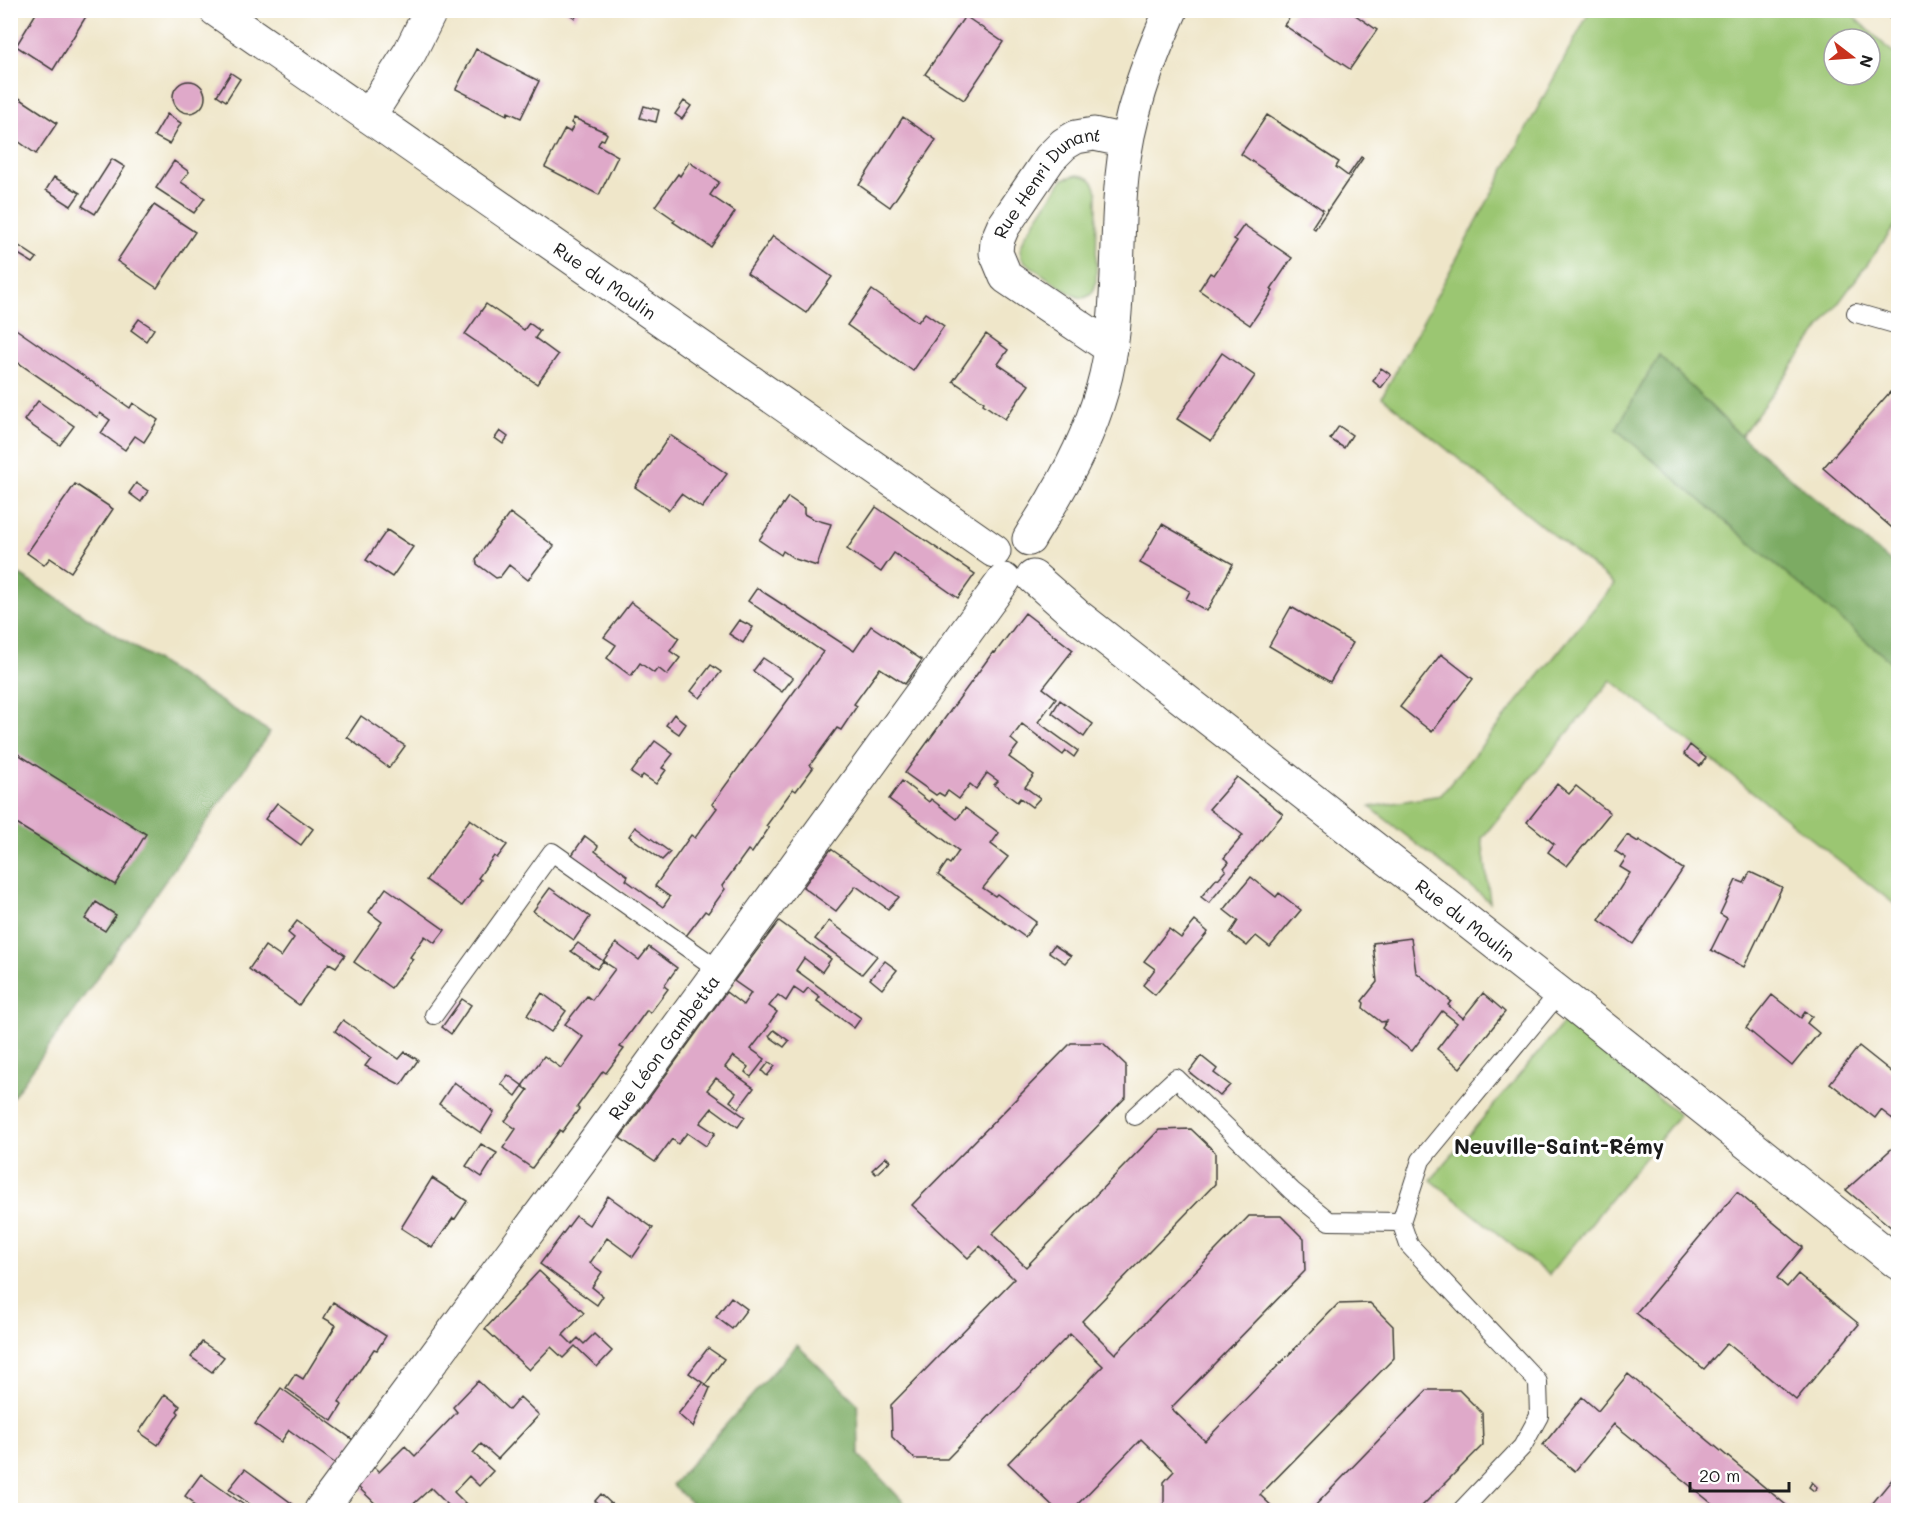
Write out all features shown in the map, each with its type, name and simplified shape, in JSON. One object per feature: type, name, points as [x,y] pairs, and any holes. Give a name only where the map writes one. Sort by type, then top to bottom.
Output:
[{"type":"street","name":"Rue du Moulin","points":[[216,10],[1075,614],[1899,1263]]},
{"type":"street","points":[[369,116],[410,52],[431,10]]},
{"type":"street","name":"Rue Henri Dunant","points":[[1010,570],[1039,568],[1040,557],[1037,547],[1029,539],[1056,495],[1088,429],[1099,400],[1111,348],[1115,313],[1126,141],[1148,68],[1171,10]]},
{"type":"street","name":"Rue Henri Dunant","points":[[1111,348],[1006,277],[996,253],[997,240],[1003,227],[1043,168],[1064,144],[1076,137],[1094,135],[1126,141]]},
{"type":"street","name":"Rue Léon Gambetta","points":[[321,1510],[586,1154],[1010,570]]},
{"type":"lane","points":[[1894,10],[1899,13]]},
{"type":"lane","points":[[1856,313],[1899,325]]},
{"type":"lane","points":[[434,1015],[552,852],[718,970]]},
{"type":"lane","points":[[1462,1510],[1522,1447],[1539,1416],[1538,1382],[1409,1245],[1401,1222],[1421,1160],[1559,993]]},
{"type":"lane","points":[[1135,1116],[1176,1078],[1292,1191],[1329,1221],[1401,1222]]},
{"type":"green space","points":[[1590,11],[1847,11],[1865,27],[1822,27],[1822,87],[1882,87],[1882,43],[1898,57],[1898,222],[1741,436],[1659,355],[1617,429],[1898,668],[1898,907],[1611,680],[1482,838],[1490,902],[1370,807],[1441,795],[1614,584],[1382,397]]},
{"type":"green space","points":[[1077,175],[1090,179],[1097,192],[1096,283],[1093,291],[1083,298],[1072,294],[1025,262],[1020,250],[1025,236],[1063,179]]},
{"type":"green space","points":[[1659,355],[1741,436],[1898,568],[1898,668],[1616,429]]},
{"type":"green space","points":[[15,572],[270,732],[11,1100],[10,578]]},
{"type":"green space","points":[[1564,1022],[1679,1115],[1549,1275],[1431,1180]]},
{"type":"green space","points":[[797,1345],[858,1404],[859,1455],[911,1510],[699,1510],[672,1485]]},
{"type":"building","points":[[38,10],[90,10],[53,70],[16,46]]},
{"type":"building","points":[[564,10],[580,10],[575,18]]},
{"type":"building","points":[[1295,10],[1348,10],[1377,30],[1350,69],[1284,25]]},
{"type":"building","points":[[965,16],[1003,42],[964,100],[925,74]]},
{"type":"building","points":[[476,49],[539,81],[521,118],[508,112],[507,115],[456,89]]},
{"type":"building","points":[[231,73],[240,79],[226,101],[217,95]]},
{"type":"building","points":[[189,81],[200,86],[205,97],[200,108],[189,113],[178,108],[173,97],[178,86]]},
{"type":"building","points":[[10,92],[57,123],[36,154],[15,139],[10,146]]},
{"type":"building","points":[[684,101],[691,106],[682,119],[675,114]]},
{"type":"building","points":[[644,106],[659,110],[656,122],[640,118]]},
{"type":"building","points":[[167,114],[181,123],[169,144],[154,136]]},
{"type":"building","points":[[1267,115],[1339,162],[1336,167],[1348,176],[1361,157],[1363,158],[1315,229],[1312,227],[1323,210],[1241,154]]},
{"type":"building","points":[[903,117],[936,140],[890,207],[859,185]]},
{"type":"building","points":[[574,118],[605,132],[607,134],[604,140],[601,139],[598,145],[618,156],[599,195],[545,167],[565,129],[570,132],[574,125],[571,123]]},
{"type":"building","points":[[112,159],[125,167],[95,214],[82,206]]},
{"type":"building","points":[[174,161],[189,172],[181,182],[205,198],[194,213],[156,188]]},
{"type":"building","points":[[689,162],[719,182],[710,195],[735,212],[711,247],[673,222],[675,220],[655,206]]},
{"type":"building","points":[[54,177],[80,193],[71,206],[46,190]]},
{"type":"building","points":[[154,205],[195,232],[157,288],[117,261]]},
{"type":"building","points":[[1244,225],[1292,258],[1250,325],[1199,290],[1210,273],[1214,275],[1237,241],[1234,239]]},
{"type":"building","points":[[773,236],[832,277],[806,313],[747,273]]},
{"type":"building","points":[[10,240],[37,258],[33,263],[15,252],[10,259]]},
{"type":"building","points":[[872,290],[918,322],[925,313],[944,326],[913,371],[847,325]]},
{"type":"building","points":[[486,304],[524,330],[529,323],[540,331],[535,338],[558,355],[537,384],[465,334]]},
{"type":"building","points":[[139,319],[154,329],[146,341],[131,330]]},
{"type":"building","points":[[10,325],[130,408],[133,403],[158,420],[144,442],[135,436],[125,450],[101,433],[110,420],[100,413],[97,417],[10,357]]},
{"type":"building","points":[[986,334],[1008,350],[998,364],[1029,385],[1005,419],[953,381]]},
{"type":"building","points":[[1222,353],[1255,376],[1211,441],[1177,419]]},
{"type":"building","points":[[1381,368],[1391,375],[1381,388],[1373,381]]},
{"type":"building","points":[[1890,392],[1898,400],[1898,533],[1823,468]]},
{"type":"building","points":[[38,401],[74,426],[60,445],[24,420]]},
{"type":"building","points":[[1339,426],[1352,435],[1344,448],[1330,439]]},
{"type":"building","points":[[500,431],[508,437],[503,444],[495,438]]},
{"type":"building","points":[[670,435],[727,474],[702,508],[681,494],[669,510],[635,487]]},
{"type":"building","points":[[136,483],[148,491],[141,502],[129,493]]},
{"type":"building","points":[[75,484],[113,509],[71,572],[50,558],[44,565],[27,553]]},
{"type":"building","points":[[788,497],[804,508],[804,514],[831,524],[817,566],[795,559],[783,551],[781,555],[759,540]]},
{"type":"building","points":[[876,507],[975,574],[958,598],[894,553],[881,572],[847,549]]},
{"type":"building","points":[[510,513],[554,546],[528,580],[509,565],[500,577],[496,578],[477,564],[476,559]]},
{"type":"building","points":[[1162,524],[1233,564],[1207,611],[1186,599],[1190,591],[1140,563]]},
{"type":"building","points":[[387,530],[413,547],[392,577],[366,560]]},
{"type":"building","points":[[757,588],[854,651],[871,626],[922,660],[905,684],[880,668],[854,704],[857,706],[841,730],[837,728],[810,765],[813,768],[796,791],[793,789],[766,826],[769,828],[752,853],[748,850],[722,886],[725,889],[708,913],[705,911],[686,936],[572,855],[585,836],[598,846],[595,851],[628,876],[626,880],[663,907],[670,897],[655,886],[691,835],[695,838],[717,808],[712,804],[823,652],[748,601]]},
{"type":"building","points":[[631,602],[679,638],[670,651],[680,658],[667,675],[658,668],[654,673],[640,663],[631,676],[607,658],[616,645],[604,637]]},
{"type":"building","points":[[1291,607],[1353,643],[1330,682],[1269,646]]},
{"type":"building","points":[[1025,613],[1073,650],[1043,688],[1056,698],[1038,722],[1078,751],[1074,757],[1066,751],[1063,755],[1022,724],[1011,739],[1018,745],[1009,757],[1034,775],[1025,787],[1040,798],[1032,807],[1020,798],[1017,802],[994,785],[998,781],[987,773],[976,789],[970,784],[959,799],[948,791],[944,796],[939,793],[936,795],[905,773],[993,652],[995,653]]},
{"type":"building","points":[[739,620],[753,627],[743,643],[729,634]]},
{"type":"building","points":[[1441,654],[1473,679],[1432,732],[1400,707]]},
{"type":"building","points":[[763,658],[793,678],[782,692],[753,671]]},
{"type":"building","points":[[711,665],[721,672],[700,698],[691,691]]},
{"type":"building","points":[[1060,700],[1093,724],[1084,737],[1052,713]]},
{"type":"building","points":[[674,714],[686,724],[679,734],[666,725]]},
{"type":"building","points":[[361,716],[405,746],[389,768],[347,737]]},
{"type":"building","points":[[655,741],[673,754],[662,768],[666,770],[656,784],[643,775],[640,779],[631,773]]},
{"type":"building","points":[[1690,745],[1706,758],[1700,766],[1684,754]]},
{"type":"building","points":[[10,749],[146,834],[115,885],[10,820]]},
{"type":"building","points":[[1237,777],[1283,814],[1209,903],[1201,897],[1226,870],[1224,868],[1229,862],[1224,858],[1243,835],[1209,809]]},
{"type":"building","points":[[902,781],[929,802],[931,799],[957,819],[965,808],[999,833],[991,844],[1008,857],[983,888],[995,896],[997,894],[1036,922],[1025,937],[938,875],[959,851],[889,799]]},
{"type":"building","points":[[1557,784],[1569,794],[1576,786],[1610,813],[1567,866],[1548,852],[1554,844],[1527,822]]},
{"type":"building","points":[[277,803],[313,829],[301,845],[265,819]]},
{"type":"building","points":[[470,819],[507,845],[497,858],[494,856],[478,878],[481,880],[462,906],[426,880]]},
{"type":"building","points":[[635,827],[670,852],[662,860],[629,836]]},
{"type":"building","points":[[1627,835],[1638,842],[1639,840],[1683,869],[1633,944],[1599,920],[1630,873],[1620,867],[1626,858],[1615,851]]},
{"type":"building","points":[[831,849],[899,897],[888,909],[856,886],[836,911],[803,887]]},
{"type":"building","points":[[1750,872],[1782,887],[1744,967],[1711,950],[1727,918],[1720,914],[1736,880],[1744,883]]},
{"type":"building","points":[[1251,877],[1276,897],[1279,893],[1301,910],[1270,947],[1256,936],[1247,946],[1230,933],[1238,921],[1224,910]]},
{"type":"building","points":[[386,888],[445,930],[435,943],[425,936],[410,957],[413,959],[391,988],[354,962],[382,922],[369,912]]},
{"type":"building","points":[[550,888],[590,917],[574,940],[533,911]]},
{"type":"building","points":[[96,902],[116,915],[105,931],[85,919]]},
{"type":"building","points":[[297,921],[345,955],[336,967],[329,963],[299,1005],[249,969],[265,946],[281,957],[294,938],[288,933]]},
{"type":"building","points":[[779,921],[831,959],[822,972],[804,958],[796,970],[861,1018],[854,1028],[817,1001],[820,997],[808,988],[803,994],[794,988],[786,1001],[778,995],[769,1006],[777,1012],[751,1049],[765,1059],[751,1077],[745,1072],[748,1067],[733,1056],[725,1067],[754,1088],[739,1108],[730,1101],[736,1093],[716,1078],[707,1090],[745,1117],[738,1127],[712,1108],[700,1123],[715,1133],[706,1146],[687,1133],[678,1144],[672,1139],[655,1162],[620,1138],[726,992],[743,1005],[751,993],[734,981]]},
{"type":"building","points":[[829,921],[877,956],[862,974],[815,939]]},
{"type":"building","points":[[1195,921],[1208,932],[1155,995],[1143,985],[1155,969],[1144,961],[1169,929],[1181,938]]},
{"type":"building","points":[[1411,938],[1416,972],[1451,1001],[1448,1005],[1463,1018],[1483,993],[1505,1012],[1460,1068],[1437,1049],[1457,1023],[1442,1011],[1412,1051],[1382,1028],[1387,1021],[1381,1022],[1363,1008],[1362,1001],[1377,982],[1373,943]]},
{"type":"building","points":[[578,943],[603,961],[597,969],[571,951]]},
{"type":"building","points":[[616,943],[639,960],[649,947],[677,968],[664,986],[668,989],[650,1013],[647,1010],[620,1047],[624,1049],[606,1073],[603,1071],[577,1107],[579,1109],[532,1168],[503,1148],[516,1129],[505,1121],[528,1090],[522,1086],[544,1056],[561,1068],[583,1037],[565,1024],[587,996],[592,1000],[615,969],[603,961]]},
{"type":"building","points":[[1054,945],[1071,956],[1065,963],[1049,952]]},
{"type":"building","points":[[885,961],[897,970],[882,989],[870,979]]},
{"type":"building","points":[[542,993],[566,1011],[551,1032],[527,1015]]},
{"type":"building","points":[[1772,995],[1801,1018],[1805,1012],[1812,1016],[1807,1023],[1819,1033],[1792,1066],[1746,1028]]},
{"type":"building","points":[[462,999],[471,1005],[451,1034],[442,1027]]},
{"type":"building","points":[[343,1020],[399,1059],[405,1052],[418,1060],[401,1085],[365,1066],[371,1058],[335,1031]]},
{"type":"building","points":[[774,1030],[789,1041],[784,1047],[769,1036]]},
{"type":"building","points":[[1071,1043],[1103,1043],[1126,1065],[1126,1097],[992,1234],[1026,1267],[1159,1130],[1191,1129],[1215,1152],[1215,1184],[1082,1321],[1115,1354],[1249,1216],[1281,1216],[1304,1239],[1305,1271],[1171,1408],[1205,1441],[1338,1304],[1370,1303],[1393,1326],[1394,1358],[1260,1495],[1276,1510],[1167,1510],[1164,1508],[1164,1482],[1174,1471],[1141,1439],[1072,1510],[1057,1510],[1008,1463],[1103,1366],[1070,1334],[947,1459],[915,1459],[892,1437],[891,1405],[1014,1279],[980,1246],[968,1258],[912,1205]]},
{"type":"building","points":[[1859,1046],[1898,1077],[1898,1114],[1894,1120],[1881,1110],[1875,1118],[1830,1083]]},
{"type":"building","points":[[1201,1056],[1217,1069],[1214,1073],[1230,1085],[1220,1096],[1189,1072]]},
{"type":"building","points":[[769,1062],[775,1066],[767,1076],[762,1071]]},
{"type":"building","points":[[508,1075],[523,1086],[516,1096],[501,1084]]},
{"type":"building","points":[[454,1082],[494,1112],[481,1133],[439,1104]]},
{"type":"building","points":[[1898,1143],[1898,1233],[1846,1190]]},
{"type":"building","points":[[481,1144],[497,1153],[482,1177],[466,1166]]},
{"type":"building","points":[[886,1157],[890,1161],[876,1174],[872,1170]]},
{"type":"building","points":[[432,1178],[467,1201],[432,1248],[401,1228]]},
{"type":"building","points":[[1737,1192],[1803,1247],[1777,1278],[1787,1287],[1798,1274],[1859,1324],[1796,1400],[1727,1343],[1704,1369],[1636,1313]]},
{"type":"building","points":[[608,1196],[653,1228],[633,1257],[607,1238],[590,1263],[602,1272],[592,1287],[603,1296],[597,1305],[540,1264],[576,1216],[589,1225]]},
{"type":"building","points":[[539,1271],[584,1313],[563,1335],[572,1344],[578,1338],[584,1344],[594,1334],[612,1351],[597,1367],[575,1346],[563,1358],[551,1347],[529,1370],[485,1329]]},
{"type":"building","points":[[731,1297],[747,1309],[732,1329],[716,1317]]},
{"type":"building","points":[[333,1302],[386,1336],[377,1350],[374,1349],[339,1402],[342,1405],[332,1421],[286,1388],[295,1374],[303,1379],[336,1325],[324,1318]]},
{"type":"building","points":[[202,1342],[224,1357],[212,1372],[191,1357]]},
{"type":"building","points":[[708,1348],[724,1359],[705,1385],[710,1388],[693,1427],[678,1414],[703,1383],[689,1373]]},
{"type":"building","points":[[1628,1374],[1791,1509],[1720,1510],[1614,1424],[1575,1471],[1543,1445],[1582,1397],[1598,1411]]},
{"type":"building","points":[[478,1381],[509,1410],[520,1397],[539,1415],[498,1459],[481,1444],[473,1453],[493,1471],[479,1486],[469,1476],[454,1492],[472,1510],[445,1510],[449,1506],[431,1488],[407,1510],[382,1510],[358,1487],[374,1467],[379,1472],[405,1446],[415,1456],[457,1412],[453,1407]]},
{"type":"building","points":[[281,1388],[353,1440],[336,1464],[289,1430],[281,1442],[255,1424]]},
{"type":"building","points":[[1427,1390],[1459,1390],[1482,1413],[1483,1445],[1418,1510],[1311,1510]]},
{"type":"building","points":[[165,1394],[180,1406],[177,1411],[179,1413],[158,1445],[139,1432]]},
{"type":"building","points":[[1898,1402],[1898,1414],[1893,1409]]},
{"type":"building","points":[[245,1469],[301,1510],[258,1510],[229,1489]]},
{"type":"building","points":[[1898,1472],[1898,1510],[1867,1510]]},
{"type":"building","points":[[201,1474],[251,1510],[201,1510],[192,1504],[193,1502],[185,1496]]},
{"type":"building","points":[[1812,1482],[1817,1487],[1814,1491],[1809,1487]]},
{"type":"building","points":[[601,1494],[618,1510],[605,1510],[595,1501]]},
{"type":"district","name":"Neuville-Saint-Rémy","points":[[1559,1145]]}]
